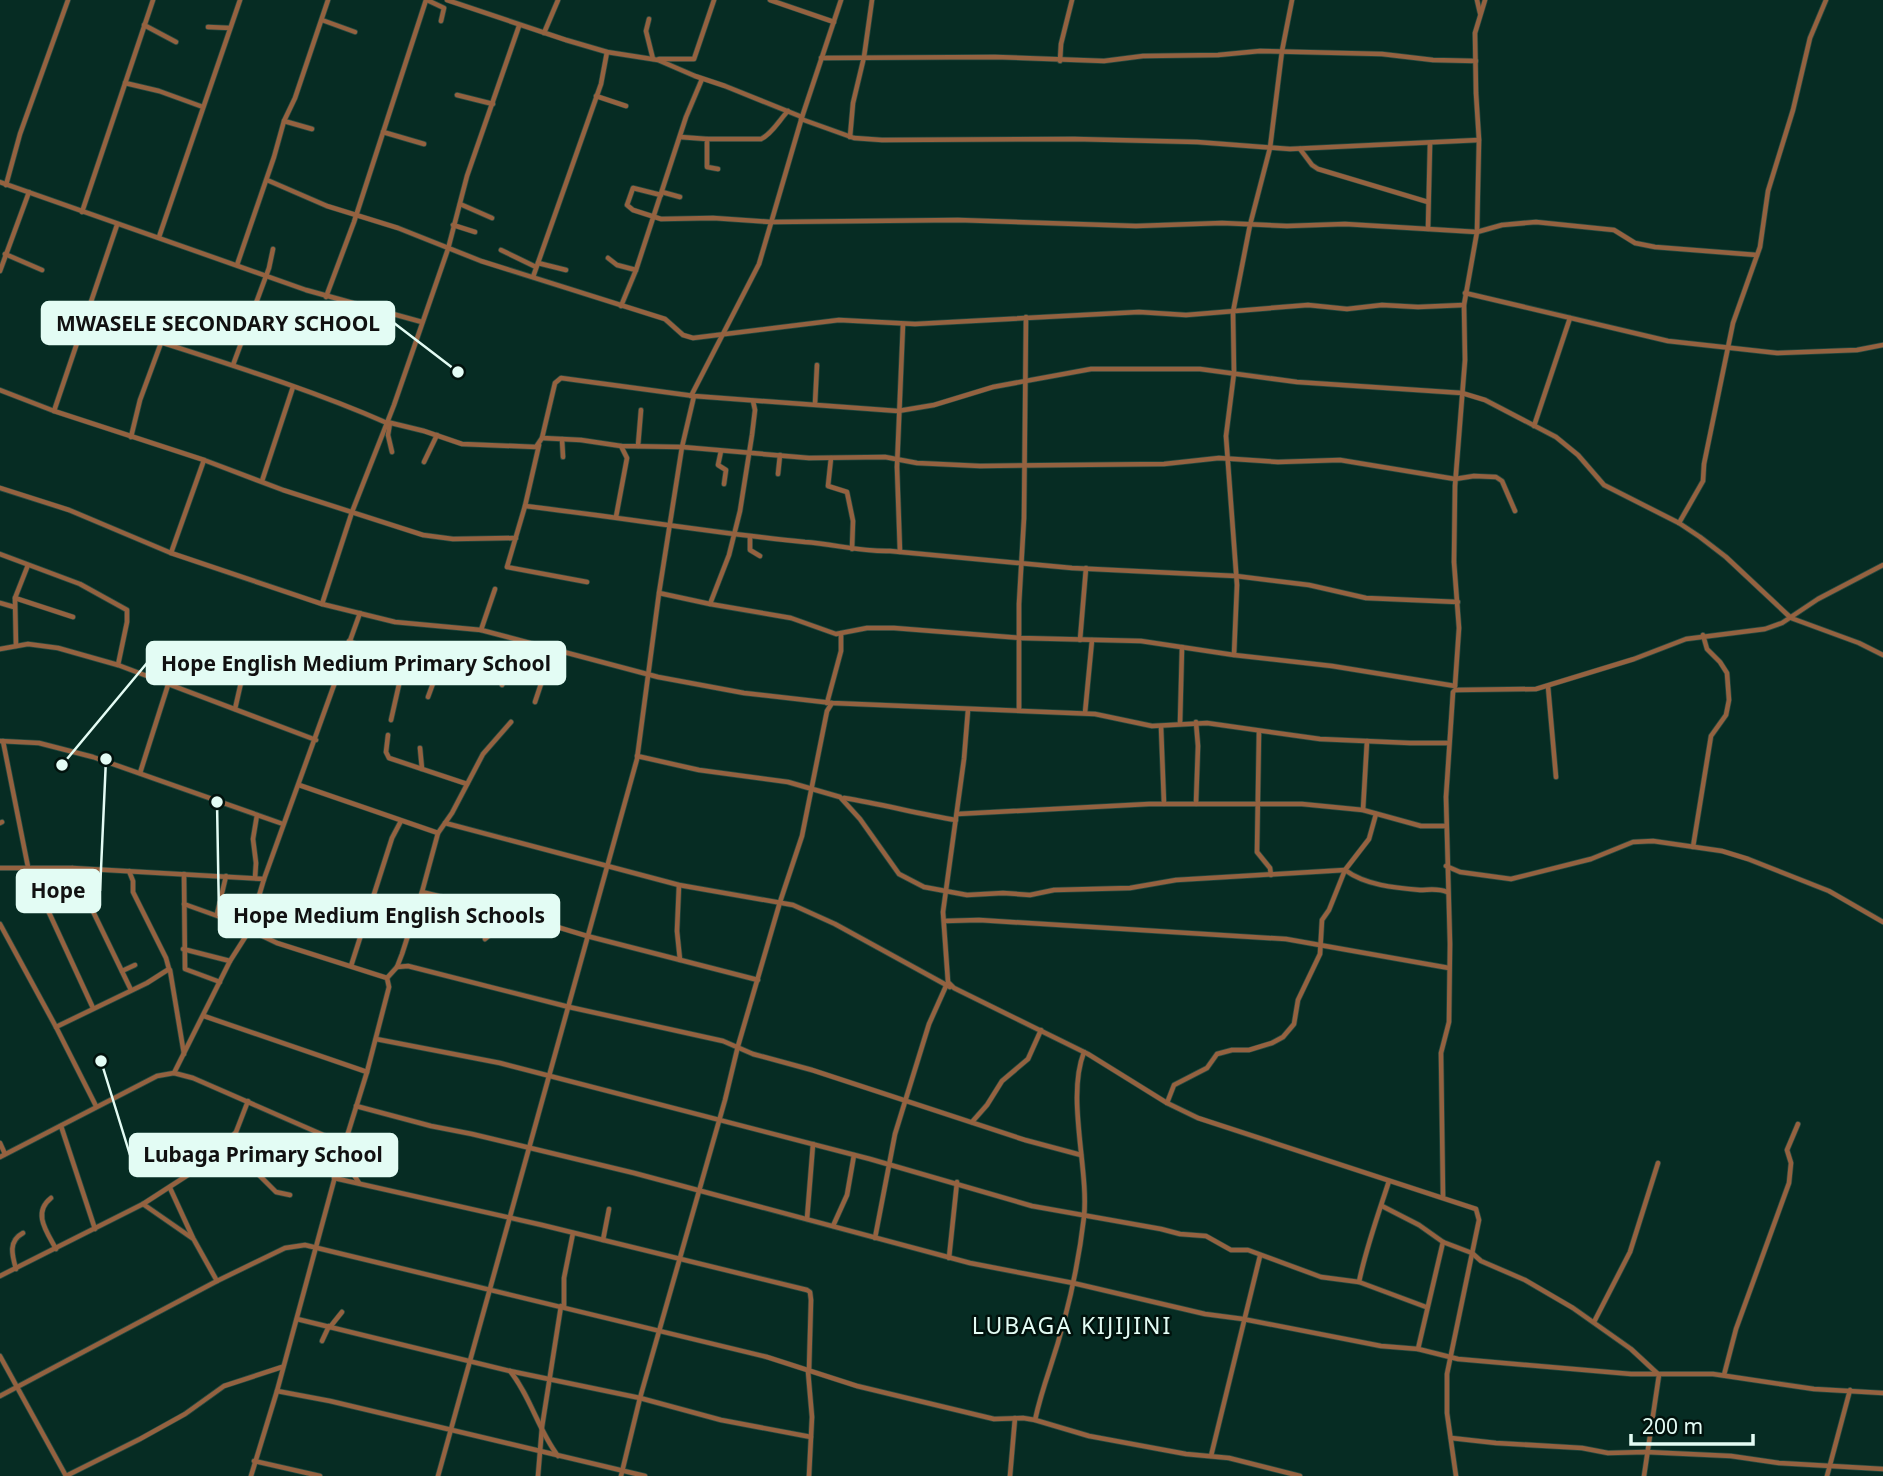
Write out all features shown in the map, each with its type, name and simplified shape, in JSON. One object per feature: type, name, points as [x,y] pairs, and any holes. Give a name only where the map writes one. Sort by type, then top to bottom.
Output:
[{"type":"street","points":[[6,185],[24,120],[68,0]]},
{"type":"street","points":[[82,212],[153,0]]},
{"type":"street","points":[[159,237],[240,0]]},
{"type":"street","points":[[237,265],[267,180],[284,121],[295,98],[328,0]]},
{"type":"street","points":[[326,297],[427,0],[444,8],[441,21]]},
{"type":"street","points":[[447,0],[519,26],[607,52],[656,59],[694,59],[714,0]]},
{"type":"street","points":[[544,33],[558,0]]},
{"type":"street","points":[[769,0],[785,3],[834,22]]},
{"type":"street","points":[[438,1476],[637,756],[659,593],[682,447],[693,396],[759,264],[801,118],[841,0]]},
{"type":"street","points":[[850,137],[853,103],[864,57],[872,0]]},
{"type":"street","points":[[1060,61],[1061,44],[1072,0]]},
{"type":"street","points":[[1234,656],[1236,576],[1227,459],[1228,406],[1234,373],[1233,312],[1250,225],[1270,148],[1282,51],[1292,0]]},
{"type":"street","points":[[1478,0],[1480,13]]},
{"type":"street","points":[[1443,1196],[1441,1053],[1449,1022],[1450,926],[1446,866],[1448,743],[1459,639],[1454,562],[1455,480],[1465,347],[1464,304],[1477,232],[1479,141],[1475,33],[1485,0]]},
{"type":"street","points":[[1679,523],[1703,481],[1733,323],[1761,241],[1768,191],[1793,110],[1810,38],[1826,0]]},
{"type":"street","points":[[649,19],[646,34],[656,59],[850,137],[882,140],[1074,139],[1197,142],[1300,149],[1479,141]]},
{"type":"street","points":[[322,20],[355,32]]},
{"type":"street","points":[[144,25],[176,42]]},
{"type":"street","points":[[322,604],[352,512],[388,423],[519,26]]},
{"type":"street","points":[[208,27],[230,28]]},
{"type":"street","points":[[821,58],[995,57],[1104,61],[1143,56],[1282,51],[1382,54],[1433,60],[1476,61]]},
{"type":"street","points":[[533,277],[596,96],[607,52]]},
{"type":"street","points":[[621,306],[636,271],[702,79]]},
{"type":"street","points":[[125,83],[159,91],[203,107]]},
{"type":"street","points":[[457,95],[493,104]]},
{"type":"street","points":[[596,96],[626,106]]},
{"type":"street","points":[[680,137],[761,139],[768,135],[788,111]]},
{"type":"street","points":[[284,121],[312,129]]},
{"type":"street","points":[[383,132],[424,144]]},
{"type":"street","points":[[707,139],[707,167],[718,169]]},
{"type":"street","points":[[1427,229],[1430,144]]},
{"type":"street","points":[[1300,149],[1318,169],[1428,202]]},
{"type":"street","points":[[267,180],[327,206],[398,228],[447,248],[665,319],[688,337],[721,336],[839,320],[903,324],[1139,312],[1186,315],[1308,305],[1348,309],[1382,305],[1418,307],[1464,304]]},
{"type":"street","points":[[0,182],[326,297],[422,322]]},
{"type":"street","points":[[680,197],[633,188],[627,202],[633,210],[653,217],[683,220],[958,220],[1136,226],[1215,223],[1345,224],[1477,232],[1518,223],[1614,230],[1644,246],[1757,255]]},
{"type":"street","points":[[0,271],[29,192]]},
{"type":"street","points":[[460,204],[492,218]]},
{"type":"street","points":[[54,411],[117,225]]},
{"type":"street","points":[[453,225],[474,232]]},
{"type":"street","points":[[233,365],[266,276],[273,249]]},
{"type":"street","points":[[501,250],[537,265],[566,270]]},
{"type":"street","points":[[5,254],[42,270]]},
{"type":"street","points":[[608,258],[617,265],[636,271]]},
{"type":"street","points":[[1465,293],[1656,339],[1728,348],[1803,353],[1857,350],[1883,345]]},
{"type":"street","points":[[85,317],[161,344],[233,365],[388,423],[468,445],[539,445]]},
{"type":"street","points":[[1019,710],[1026,317]]},
{"type":"street","points":[[1534,426],[1570,318]]},
{"type":"street","points":[[900,552],[897,458],[903,324]]},
{"type":"street","points":[[131,437],[140,400],[161,344]]},
{"type":"street","points":[[815,404],[817,365]]},
{"type":"street","points":[[587,582],[509,569],[508,560],[525,506],[552,394],[559,379],[693,396],[898,411],[934,405],[977,391],[1091,369],[1200,369],[1297,382],[1462,393],[1485,400],[1556,437],[1571,448],[1604,485],[1679,523],[1726,557],[1791,618],[1883,654]]},
{"type":"street","points":[[262,481],[293,387]]},
{"type":"street","points":[[0,390],[54,411],[352,512],[431,536],[453,539],[516,538]]},
{"type":"street","points":[[710,604],[725,567],[744,492],[755,410],[753,401]]},
{"type":"street","points":[[638,446],[641,410]]},
{"type":"street","points":[[388,423],[392,452]]},
{"type":"street","points":[[424,462],[437,435]]},
{"type":"street","points":[[542,438],[621,446],[1025,466],[1164,464],[1201,459],[1278,462],[1340,460],[1455,480],[1475,476],[1500,479],[1515,511]]},
{"type":"street","points":[[562,439],[563,457]]},
{"type":"street","points":[[616,517],[627,456],[621,446]]},
{"type":"street","points":[[721,451],[718,466],[726,470],[724,484]]},
{"type":"street","points":[[778,474],[780,454]]},
{"type":"street","points":[[831,458],[828,486],[848,492],[853,521],[852,549]]},
{"type":"street","points":[[171,553],[204,460]]},
{"type":"street","points":[[0,488],[69,510],[171,553],[322,604],[395,622],[481,630],[648,674],[744,693],[827,703],[1085,713],[1145,726],[1196,722],[1227,724],[1320,739],[1448,743]]},
{"type":"street","points":[[525,506],[852,549],[1020,564],[1236,576],[1309,585],[1366,598],[1458,602]]},
{"type":"street","points":[[750,537],[750,550],[760,556]]},
{"type":"street","points":[[0,554],[80,584],[127,610],[118,665]]},
{"type":"street","points":[[16,646],[15,598],[28,565]]},
{"type":"street","points":[[659,593],[791,618],[841,634],[867,628],[894,628],[1020,638],[1141,641],[1234,656],[1332,666],[1455,688],[1526,690],[1548,686],[1634,659],[1686,639],[1765,629],[1791,618],[1818,598],[1883,565]]},
{"type":"street","points":[[1080,640],[1086,568]]},
{"type":"street","points":[[481,630],[495,589]]},
{"type":"street","points":[[15,598],[73,617]]},
{"type":"street","points":[[0,603],[14,607]]},
{"type":"street","points":[[174,1073],[230,961],[251,928],[264,879],[360,613]]},
{"type":"street","points":[[622,1473],[640,1398],[738,1046],[802,836],[827,703],[841,651],[841,634]]},
{"type":"street","points":[[1693,847],[1710,736],[1726,715],[1729,700],[1727,673],[1707,649],[1703,635]]},
{"type":"street","points":[[349,640],[367,649],[382,663],[391,667],[435,672],[428,697]]},
{"type":"street","points":[[1085,713],[1092,640]]},
{"type":"street","points":[[502,685],[521,642]]},
{"type":"street","points":[[0,649],[28,644],[50,646],[118,665],[316,740]]},
{"type":"street","points":[[1180,724],[1182,647]]},
{"type":"street","points":[[535,702],[547,676],[548,661],[563,652]]},
{"type":"street","points":[[235,709],[245,664]]},
{"type":"street","points":[[391,667],[400,680],[391,720]]},
{"type":"street","points":[[140,773],[168,685]]},
{"type":"street","points":[[1548,686],[1556,777]]},
{"type":"street","points":[[827,703],[827,710]]},
{"type":"street","points":[[954,988],[947,979],[945,891],[968,710]]},
{"type":"street","points":[[387,978],[397,967],[438,833],[483,754],[511,722]]},
{"type":"street","points":[[1196,722],[1196,804]]},
{"type":"street","points":[[1161,726],[1164,804]]},
{"type":"street","points":[[1259,731],[1257,852],[1270,867],[1271,876]]},
{"type":"street","points":[[388,735],[388,758],[467,784]]},
{"type":"street","points":[[93,1008],[28,867],[1,741],[39,743],[140,773],[284,824]]},
{"type":"street","points":[[1363,810],[1367,741]]},
{"type":"street","points":[[420,748],[422,769]]},
{"type":"street","points":[[637,756],[699,770],[788,782],[840,797],[909,810],[919,815],[956,817],[1164,804],[1313,804],[1363,810],[1421,826],[1446,826]]},
{"type":"street","points":[[299,785],[438,833]]},
{"type":"street","points":[[840,797],[860,819],[898,873],[921,885],[967,895],[1030,895],[1054,890],[1130,888],[1176,880],[1345,870],[1360,879],[1386,886],[1440,889],[1447,892]]},
{"type":"street","points":[[1167,1103],[1174,1085],[1207,1068],[1217,1054],[1232,1050],[1249,1050],[1272,1043],[1283,1037],[1297,1019],[1298,1000],[1315,968],[1322,945],[1322,920],[1329,910],[1345,870],[1369,839],[1376,813]]},
{"type":"street","points":[[255,878],[253,839],[257,814]]},
{"type":"street","points":[[351,966],[392,838],[401,821]]},
{"type":"street","points":[[445,823],[679,884],[780,902],[835,924],[946,986],[1084,1052],[1167,1103],[1209,1123],[1474,1207],[1478,1211],[1479,1220],[1449,1357],[1446,1401],[1455,1476]]},
{"type":"street","points":[[1446,866],[1460,872],[1507,879],[1591,859],[1633,842],[1653,841],[1722,851],[1760,863],[1829,891],[1883,922]]},
{"type":"street","points":[[0,868],[72,868],[264,879]]},
{"type":"street","points":[[72,868],[131,990]]},
{"type":"street","points":[[129,871],[133,892],[169,969],[184,1054]]},
{"type":"street","points":[[184,874],[183,948],[186,970],[220,982]]},
{"type":"street","points":[[217,914],[226,876]]},
{"type":"street","points":[[679,884],[677,931],[680,960]]},
{"type":"street","points":[[422,892],[758,980]]},
{"type":"street","points":[[184,904],[251,928],[257,934],[277,943],[387,978]]},
{"type":"street","points":[[485,939],[492,933],[500,911]]},
{"type":"street","points":[[944,921],[979,920],[1286,939],[1449,968]]},
{"type":"street","points":[[0,924],[96,1106]]},
{"type":"street","points":[[0,946],[10,944]]},
{"type":"street","points":[[183,948],[230,961]]},
{"type":"street","points":[[122,971],[135,965]]},
{"type":"street","points":[[397,967],[408,966],[569,1007],[709,1038],[1081,1155]]},
{"type":"street","points":[[56,1027],[169,969]]},
{"type":"street","points":[[251,1476],[277,1391],[334,1178],[367,1072],[388,991],[387,978]]},
{"type":"street","points":[[875,1238],[895,1134],[929,1024],[946,986]]},
{"type":"street","points":[[204,1016],[367,1072]]},
{"type":"street","points":[[972,1122],[985,1108],[1002,1081],[1028,1059],[1041,1030]]},
{"type":"street","points":[[376,1039],[500,1063],[957,1182],[1032,1206],[1180,1234],[1206,1236],[1231,1250],[1248,1250],[1321,1278],[1359,1282],[1381,1293],[1426,1307]]},
{"type":"street","points":[[1035,1420],[1073,1283],[1084,1216],[1078,1096],[1084,1052]]},
{"type":"street","points":[[0,1143],[3,1156],[157,1076],[174,1073],[194,1078],[344,1144]]},
{"type":"street","points":[[0,1276],[143,1204],[208,1162],[232,1138],[248,1101]]},
{"type":"street","points":[[356,1106],[699,1191],[949,1258],[1205,1314],[1381,1346],[1418,1349],[1449,1357],[1597,1373],[1702,1373],[1814,1389],[1883,1393]]},
{"type":"street","points":[[1724,1375],[1736,1329],[1789,1183],[1791,1163],[1787,1150],[1798,1124]]},
{"type":"street","points":[[61,1126],[95,1229]]},
{"type":"street","points":[[232,1138],[239,1155],[276,1192],[290,1195]]},
{"type":"street","points":[[344,1144],[349,1167],[359,1183]]},
{"type":"street","points":[[807,1219],[813,1144]]},
{"type":"street","points":[[833,1226],[847,1195],[854,1155]]},
{"type":"street","points":[[1594,1322],[1630,1252],[1658,1163]]},
{"type":"street","points":[[334,1178],[809,1291],[809,1476]]},
{"type":"street","points":[[1359,1282],[1365,1251],[1372,1239],[1390,1181]]},
{"type":"street","points":[[949,1258],[957,1182]]},
{"type":"street","points":[[170,1188],[216,1281]]},
{"type":"street","points":[[51,1198],[42,1206],[41,1215],[56,1249]]},
{"type":"street","points":[[143,1204],[193,1238]]},
{"type":"street","points":[[1382,1206],[1443,1242],[1472,1253],[1481,1261],[1525,1280],[1594,1322],[1631,1349],[1659,1375]]},
{"type":"street","points":[[603,1240],[609,1209]]},
{"type":"street","points":[[16,1269],[13,1243],[15,1238],[23,1233]]},
{"type":"street","points":[[538,1476],[541,1427],[573,1233]]},
{"type":"street","points":[[1418,1349],[1443,1242]]},
{"type":"street","points":[[0,1396],[216,1281],[292,1246],[315,1246],[767,1357],[857,1386],[994,1419],[1035,1420],[1089,1436],[1193,1455],[1229,1458],[1300,1476]]},
{"type":"street","points":[[1211,1456],[1242,1319],[1260,1255]]},
{"type":"street","points":[[322,1341],[342,1311]]},
{"type":"street","points":[[296,1320],[510,1371],[640,1398],[721,1420],[811,1437]]},
{"type":"street","points":[[0,1356],[63,1474],[67,1476],[184,1414],[224,1386],[282,1367]]},
{"type":"street","points":[[510,1371],[523,1389],[550,1446],[559,1457]]},
{"type":"street","points":[[1644,1476],[1659,1375]]},
{"type":"street","points":[[1827,1476],[1850,1390]]},
{"type":"street","points":[[277,1391],[540,1451],[622,1473],[646,1476]]},
{"type":"street","points":[[1010,1476],[1015,1418]]},
{"type":"street","points":[[1451,1438],[1582,1448],[1608,1453],[1731,1456],[1779,1463],[1883,1469]]},
{"type":"street","points":[[254,1461],[320,1476]]},
{"type":"place","name":"MWASELE SECONDARY SCHOOL","points":[[458,372]]},
{"type":"place","name":"Hope","points":[[106,759]]},
{"type":"place","name":"Hope English Medium Primary School","points":[[62,765]]},
{"type":"place","name":"Hope Medium English Schools","points":[[217,802]]},
{"type":"place","name":"Lubaga Primary School","points":[[101,1061]]},
{"type":"district","name":"LUBAGA KIJIJINI","points":[[1072,1326]]}]
